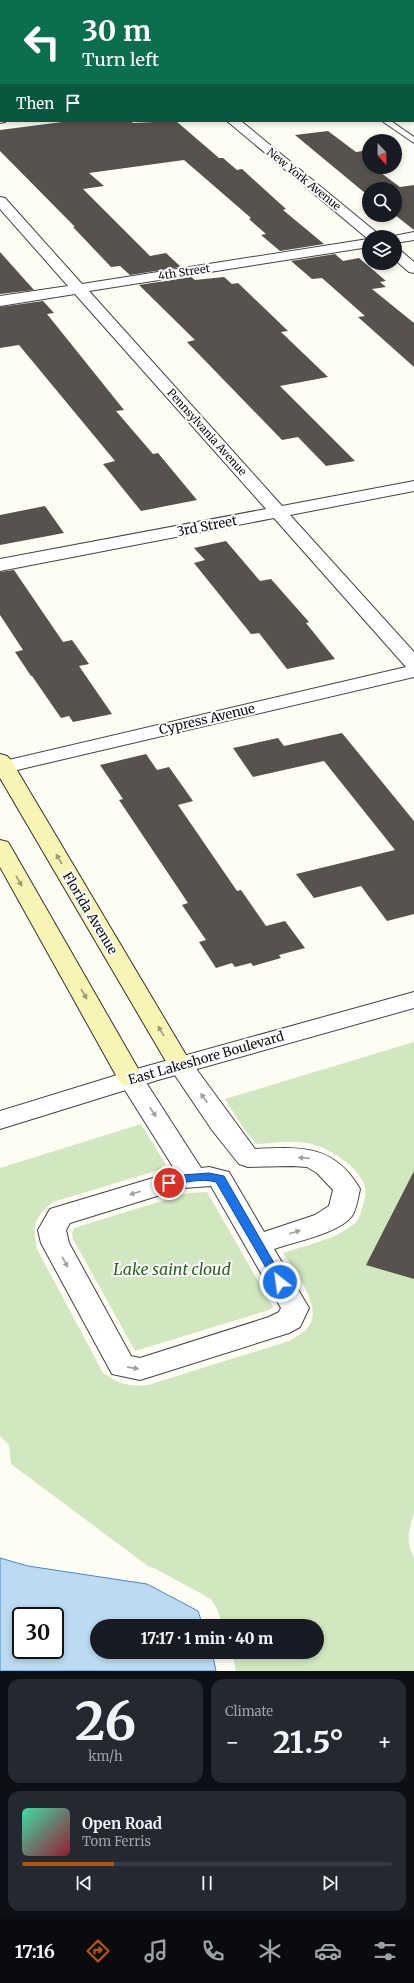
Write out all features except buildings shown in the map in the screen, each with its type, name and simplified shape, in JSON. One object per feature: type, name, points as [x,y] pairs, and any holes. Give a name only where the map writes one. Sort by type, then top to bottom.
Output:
[{"type":"main road","name":"Florida Avenue","points":[[1,765],[180,1065]]},
{"type":"main road","points":[[0,847],[131,1079]]},
{"type":"street","name":"New York Avenue","points":[[234,122],[366,230]]},
{"type":"street","name":"Pennsylvania Avenue","points":[[0,202],[414,664]]},
{"type":"street","points":[[402,238],[414,236]]},
{"type":"street","name":"4th Street","points":[[0,301],[362,244]]},
{"type":"street","points":[[402,259],[414,269]]},
{"type":"street","name":"3rd Street","points":[[0,565],[414,486]]},
{"type":"street","name":"Cypress Avenue","points":[[1,765],[414,672]]},
{"type":"street","name":"East Lakeshore Boulevard","points":[[0,1120],[131,1079],[414,1000]]},
{"type":"street","points":[[180,1065],[220,1120],[230,1137],[248,1158]]},
{"type":"street","points":[[131,1079],[190,1172],[182,1179]]},
{"type":"street","points":[[220,1179],[248,1158],[307,1157],[320,1162],[339,1176],[347,1189],[341,1211],[325,1222],[257,1244]]},
{"type":"street","points":[[209,1176],[220,1179],[295,1308],[290,1319],[280,1325],[140,1369],[122,1366],[55,1243],[52,1230],[60,1216],[182,1179],[209,1176]]},
{"type":"lane","points":[[387,122],[414,141]]},
{"type":"green space","points":[[414,1042],[414,1512],[409,1530],[409,1540],[414,1558],[414,1671],[236,1671],[233,1659],[324,1659],[324,1619],[220,1619],[211,1599],[148,1566],[11,1464],[9,1445],[0,1436],[0,1168],[141,1124],[166,1165],[161,1166],[162,1169],[53,1202],[42,1212],[36,1222],[35,1241],[37,1249],[103,1373],[114,1380],[135,1386],[148,1385],[289,1341],[300,1335],[309,1326],[312,1318],[310,1298],[300,1278],[283,1253],[320,1242],[346,1230],[354,1224],[358,1220],[364,1202],[366,1192],[364,1184],[361,1177],[350,1165],[322,1147],[301,1142],[257,1144],[246,1132],[225,1099]]},
{"type":"green space","name":"Lake saint cloud","points":[[207,1192],[273,1307],[269,1310],[135,1351],[73,1239],[72,1233],[74,1228],[188,1193]]},
{"type":"water","points":[[0,1558],[28,1566],[147,1584],[198,1611],[201,1619],[90,1619],[90,1659],[213,1659],[216,1671],[0,1671]]},
{"type":"route","points":[[169,1183],[182,1179],[209,1176],[220,1179],[280,1282]]}]
